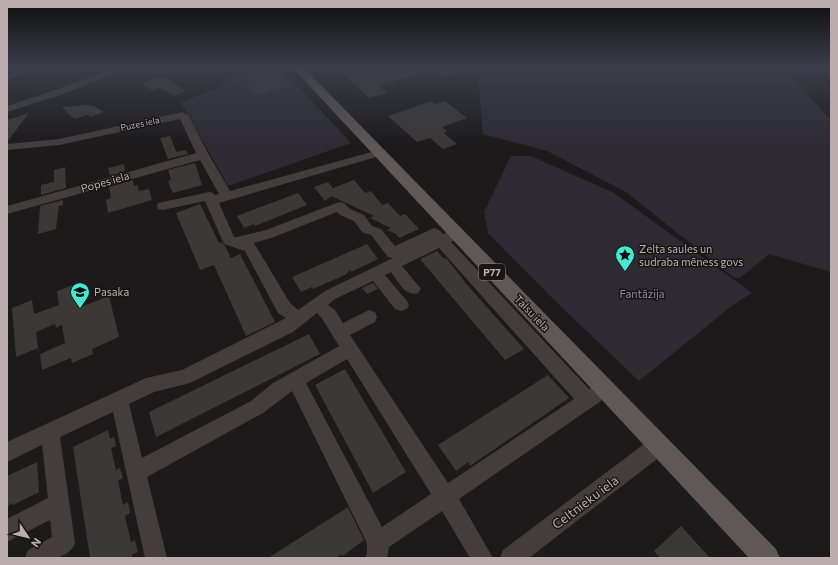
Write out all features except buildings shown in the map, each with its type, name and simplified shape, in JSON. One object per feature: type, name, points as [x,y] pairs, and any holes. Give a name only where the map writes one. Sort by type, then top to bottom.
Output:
[{"type":"main road","name":"Talsu iela","points":[[322,93],[379,153],[449,237],[596,395],[659,445],[768,558]]},
{"type":"street","points":[[7,109],[55,93]]},
{"type":"street","name":"Puzes iela","points":[[7,147],[59,142],[182,114],[226,195]]},
{"type":"street","points":[[211,201],[226,195],[379,153]]},
{"type":"street","name":"Popes iela","points":[[7,210],[203,155]]},
{"type":"street","points":[[163,206],[209,196],[229,240],[250,247],[284,308],[299,319]]},
{"type":"street","points":[[238,242],[269,234],[339,206],[345,212],[359,218],[367,229],[376,232],[395,259],[413,289]]},
{"type":"street","points":[[7,452],[152,384],[184,377],[287,327],[330,295],[375,273],[395,259],[449,237]]},
{"type":"street","points":[[375,273],[401,305]]},
{"type":"street","points":[[318,305],[329,315],[482,558]]},
{"type":"street","points":[[340,332],[370,317]]},
{"type":"street","points":[[136,472],[257,407],[279,388],[350,349]]},
{"type":"street","points":[[295,380],[377,550],[444,497],[596,395]]},
{"type":"street","points":[[119,400],[156,558]]},
{"type":"street","points":[[36,558],[64,543],[50,432]]},
{"type":"street","name":"Celtnieku iela","points":[[511,558],[659,445]]},
{"type":"street","points":[[7,531],[58,504]]},
{"type":"green space","points":[[203,93],[305,93],[351,143],[228,186],[181,103]]},
{"type":"green space","points":[[479,93],[807,93],[831,120],[831,272],[769,254],[740,278],[733,277],[626,192],[547,151],[483,134]]},
{"type":"green space","name":"Fantāzija","points":[[511,156],[531,156],[614,193],[752,293],[733,305],[639,381],[553,299],[488,233],[484,212]]},
{"type":"place","name":"Zelta saules un sudraba mēness govs","points":[[625,272]]},
{"type":"place","name":"Pasaka","points":[[80,309]]}]
